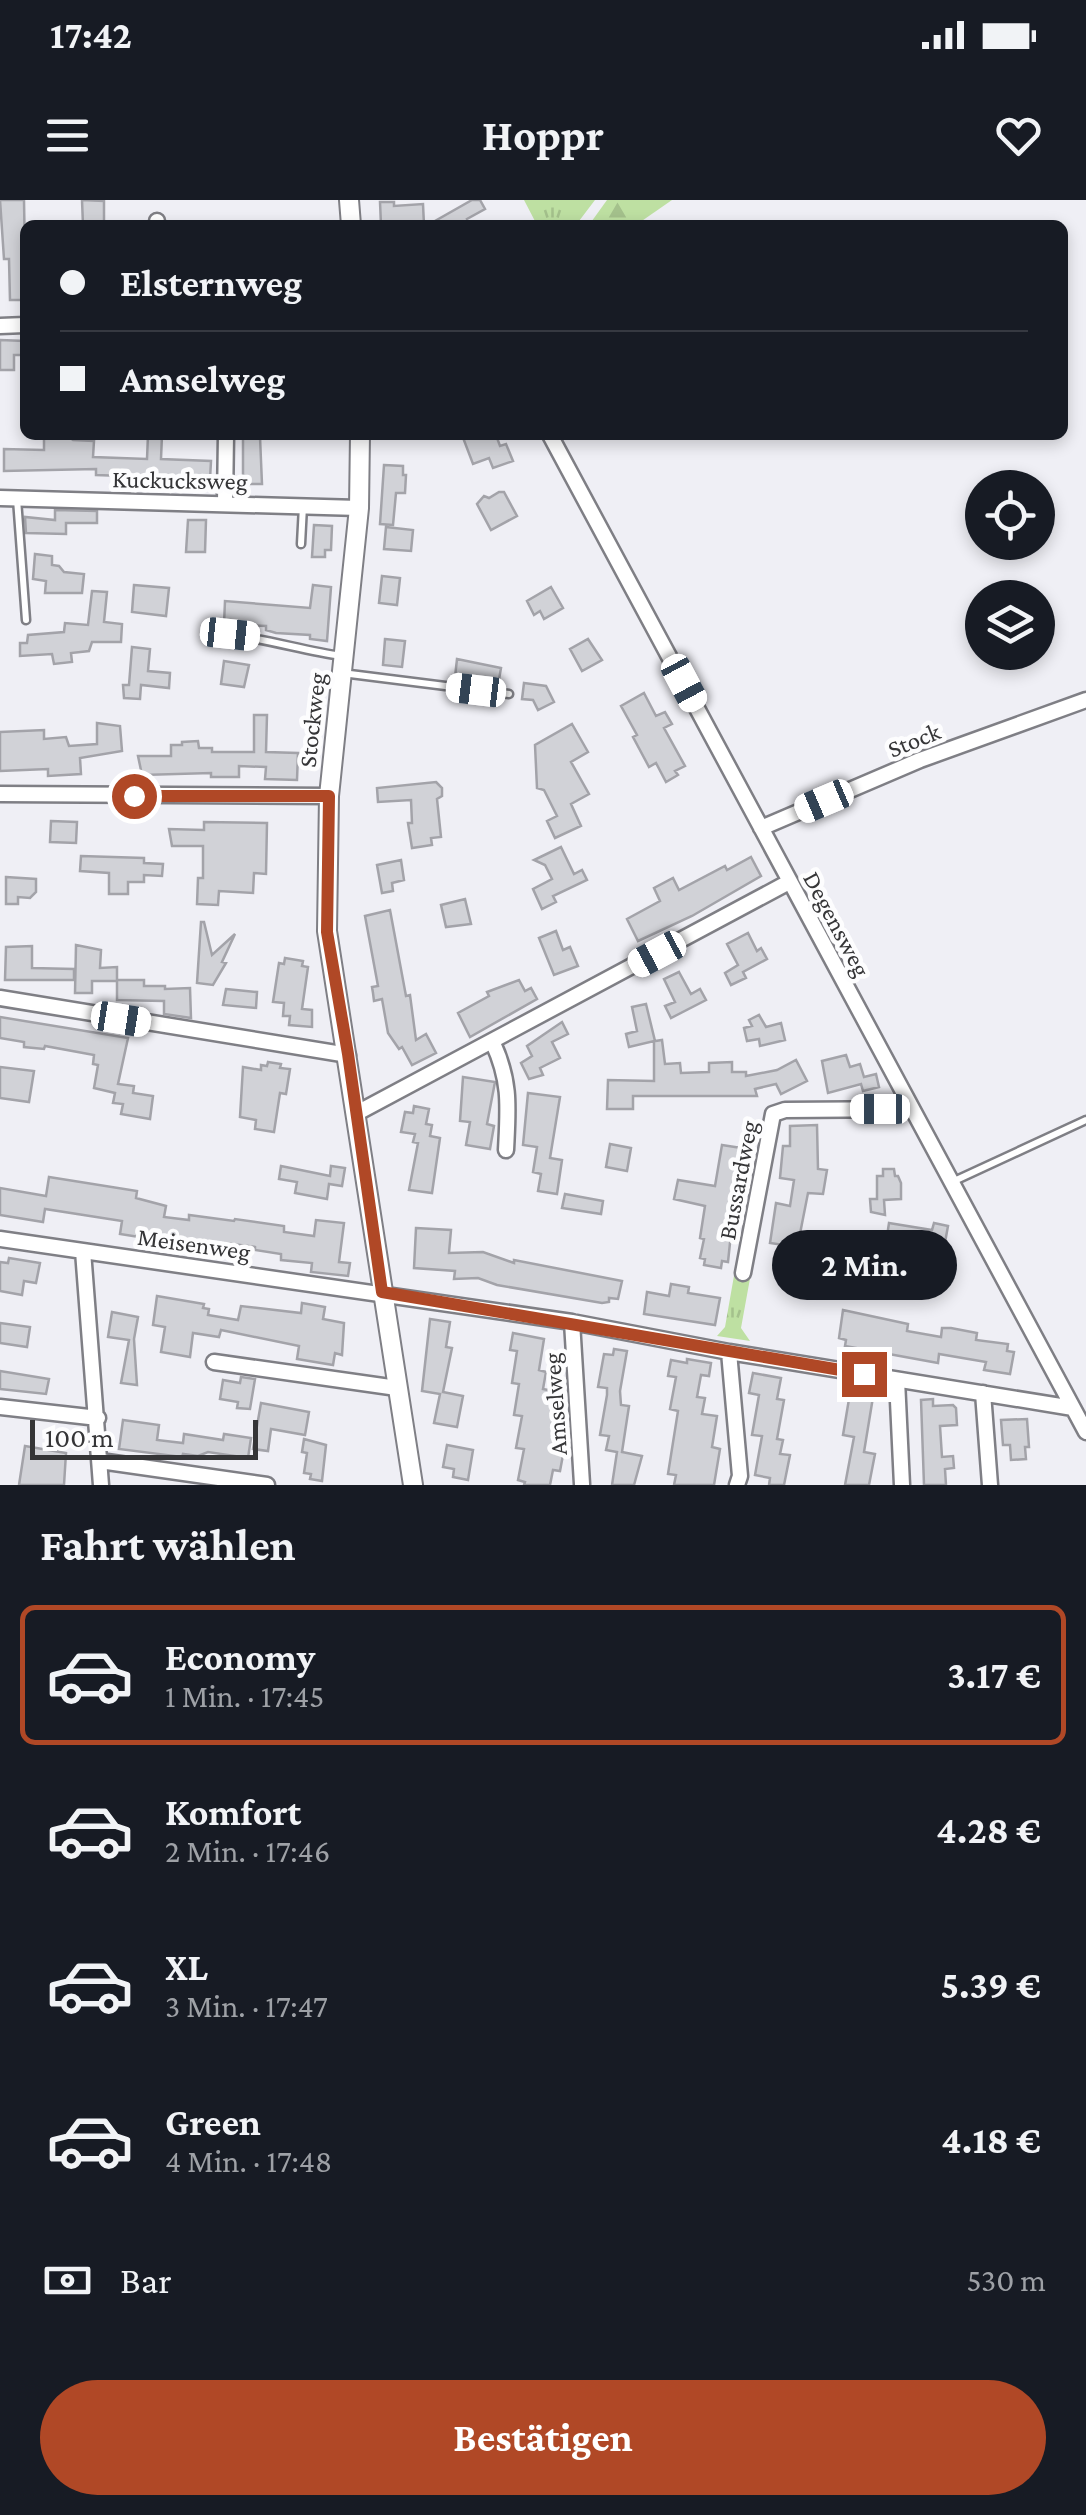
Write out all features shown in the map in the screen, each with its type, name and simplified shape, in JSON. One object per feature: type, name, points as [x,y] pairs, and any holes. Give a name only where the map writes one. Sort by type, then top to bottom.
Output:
[{"type":"street","points":[[225,502],[226,440]]},
{"type":"street","name":"Stockweg","points":[[360,440],[360,508],[329,796],[327,932],[413,1485]]},
{"type":"street","name":"Degensweg","points":[[553,440],[1086,1432]]},
{"type":"street","name":"Kuckucksweg","points":[[0,498],[360,508]]},
{"type":"street","name":"Stock","points":[[761,828],[920,760],[1086,700]]},
{"type":"street","points":[[0,794],[329,796]]},
{"type":"street","points":[[357,1113],[788,882]]},
{"type":"street","points":[[0,998],[348,1054]]},
{"type":"street","points":[[493,1043],[508,1087],[506,1150]]},
{"type":"street","name":"Bussardweg","points":[[743,1273],[773,1114],[785,1110],[912,1109]]},
{"type":"street","name":"Meisenweg","points":[[0,1239],[382,1292]]},
{"type":"street","points":[[83,1251],[102,1485]]},
{"type":"street","name":"Amselweg","points":[[382,1292],[1073,1408]]},
{"type":"street","name":"Amselweg","points":[[572,1322],[582,1484]]},
{"type":"street","points":[[729,1352],[738,1485]]},
{"type":"street","points":[[214,1362],[397,1388]]},
{"type":"street","points":[[897,1380],[902,1485]]},
{"type":"street","points":[[983,1393],[990,1485]]},
{"type":"street","points":[[0,1407],[98,1418]]},
{"type":"street","points":[[100,1461],[267,1485]]},
{"type":"lane","points":[[17,499],[26,620]]},
{"type":"lane","points":[[302,506],[302,544]]},
{"type":"lane","points":[[230,634],[266,638],[343,665],[509,694]]},
{"type":"lane","points":[[951,1182],[1086,1120]]},
{"type":"green space","points":[[524,200],[595,200],[580,220],[534,220]]},
{"type":"green space","points":[[607,200],[672,200],[643,220],[593,220]]},
{"type":"green space","points":[[735,1270],[751,1273],[741,1328],[750,1341],[717,1336],[725,1327]]},
{"type":"building","points":[[0,200],[24,200],[24,220],[20,220],[20,300],[10,300],[9,259],[4,259]]},
{"type":"building","points":[[82,200],[104,201],[104,220],[83,220]]},
{"type":"building","points":[[472,200],[480,200],[485,209],[468,220],[437,220]]},
{"type":"building","points":[[380,202],[394,202],[394,206],[423,204],[424,220],[381,220]]},
{"type":"building","points":[[0,340],[20,341],[20,355],[14,355],[14,370],[0,370]]},
{"type":"building","points":[[44,440],[94,441],[93,457],[147,459],[148,440],[162,440],[161,459],[211,461],[210,479],[96,475],[96,469],[4,471],[4,449],[44,450]]},
{"type":"building","points":[[243,440],[260,440],[262,484],[243,484]]},
{"type":"building","points":[[464,440],[498,440],[500,446],[506,444],[513,461],[493,468],[489,458],[473,464]]},
{"type":"building","points":[[384,465],[403,466],[406,475],[405,493],[396,493],[393,525],[380,524]]},
{"type":"building","points":[[504,492],[517,516],[491,530],[477,504],[484,496],[489,498]]},
{"type":"building","points":[[55,510],[97,511],[97,523],[66,523],[66,534],[26,533],[25,517],[55,520]]},
{"type":"building","points":[[188,520],[206,520],[205,552],[186,552]]},
{"type":"building","points":[[314,525],[332,526],[331,550],[325,550],[325,557],[312,557]]},
{"type":"building","points":[[386,527],[413,530],[411,551],[384,549]]},
{"type":"building","points":[[35,554],[52,556],[52,565],[64,572],[84,574],[82,593],[45,593],[46,581],[33,579]]},
{"type":"building","points":[[382,576],[400,578],[397,605],[379,603]]},
{"type":"building","points":[[134,585],[169,588],[166,616],[132,612]]},
{"type":"building","points":[[313,585],[331,587],[327,641],[310,639],[310,635],[276,633],[266,630],[266,626],[224,624],[225,601],[310,608]]},
{"type":"building","points":[[551,587],[563,608],[544,619],[540,611],[534,615],[527,601]]},
{"type":"building","points":[[92,591],[107,592],[104,622],[122,624],[121,642],[92,642],[89,651],[71,653],[72,662],[54,664],[52,654],[20,656],[20,643],[27,643],[28,635],[64,632],[65,623],[88,625]]},
{"type":"building","points":[[385,639],[405,641],[402,667],[383,665]]},
{"type":"building","points":[[588,639],[602,660],[582,671],[570,649]]},
{"type":"building","points":[[132,647],[150,649],[148,671],[170,673],[169,688],[141,685],[140,699],[124,698],[123,685],[129,685]]},
{"type":"building","points":[[457,659],[501,668],[498,685],[455,677]]},
{"type":"building","points":[[224,661],[249,665],[244,687],[221,684]]},
{"type":"building","points":[[524,683],[546,686],[554,702],[538,710],[533,700],[522,699]]},
{"type":"building","points":[[644,693],[656,716],[665,712],[672,724],[664,728],[685,766],[666,782],[656,763],[649,767],[621,706]]},
{"type":"building","points":[[254,715],[267,715],[266,752],[298,753],[297,780],[265,779],[266,767],[239,766],[239,777],[211,777],[211,773],[142,775],[138,756],[171,756],[171,745],[182,742],[198,741],[199,748],[212,748],[212,752],[254,752]]},
{"type":"building","points":[[97,723],[120,726],[122,751],[80,758],[81,774],[48,776],[48,769],[0,771],[0,732],[44,730],[44,739],[66,737],[69,746],[97,744]]},
{"type":"building","points":[[572,724],[588,752],[571,762],[589,794],[571,804],[581,826],[555,838],[547,821],[557,816],[544,790],[537,788],[535,745]]},
{"type":"building","points":[[436,782],[442,788],[442,796],[437,799],[441,837],[431,838],[432,845],[412,848],[408,823],[412,823],[411,800],[378,802],[377,788]]},
{"type":"building","points":[[51,821],[77,822],[76,843],[50,842]]},
{"type":"building","points":[[204,822],[267,823],[266,874],[254,873],[253,893],[219,891],[218,905],[197,904],[198,878],[203,878],[203,846],[172,846],[169,829],[204,830]]},
{"type":"building","points":[[561,847],[574,874],[582,870],[587,880],[553,896],[556,902],[542,909],[533,889],[552,879],[545,865],[534,860]]},
{"type":"building","points":[[81,856],[144,858],[144,863],[163,864],[162,876],[144,875],[144,882],[128,882],[128,894],[109,894],[109,873],[80,871]]},
{"type":"building","points":[[751,857],[761,876],[692,916],[638,941],[627,919],[660,901],[654,888],[673,878],[679,890]]},
{"type":"building","points":[[401,860],[404,880],[392,883],[393,891],[382,893],[377,865]]},
{"type":"building","points":[[6,877],[36,879],[36,892],[30,898],[18,897],[18,904],[6,904]]},
{"type":"building","points":[[465,899],[471,924],[446,927],[441,905]]},
{"type":"building","points":[[390,910],[416,1040],[426,1034],[436,1053],[412,1065],[388,1033],[382,999],[374,1001],[372,987],[378,986],[365,916]]},
{"type":"building","points":[[201,922],[212,955],[235,934],[222,962],[226,963],[213,985],[197,983]]},
{"type":"building","points":[[556,931],[563,950],[570,947],[578,966],[554,975],[539,938]]},
{"type":"building","points":[[748,933],[757,951],[761,948],[767,959],[743,972],[746,978],[731,985],[725,973],[738,965],[727,944]]},
{"type":"building","points":[[76,945],[101,950],[100,968],[117,967],[117,980],[144,980],[144,986],[165,989],[190,988],[191,1018],[164,1014],[164,1001],[117,1000],[117,981],[92,981],[92,993],[75,993]]},
{"type":"building","points":[[32,946],[32,968],[74,969],[74,980],[5,980],[6,947]]},
{"type":"building","points":[[285,958],[303,961],[302,966],[308,967],[302,1009],[312,1010],[312,1027],[289,1025],[290,1016],[283,1016],[284,1003],[273,1002],[279,963],[284,964]]},
{"type":"building","points":[[679,972],[691,994],[700,989],[706,1000],[671,1018],[665,1006],[675,1002],[664,979]]},
{"type":"building","points":[[519,980],[525,991],[531,988],[537,999],[470,1037],[458,1013],[489,996],[487,992]]},
{"type":"building","points":[[226,989],[257,992],[256,1008],[223,1005]]},
{"type":"building","points":[[646,1004],[655,1041],[662,1040],[665,1064],[680,1063],[681,1073],[709,1072],[709,1063],[732,1062],[732,1072],[746,1072],[746,1076],[777,1070],[796,1060],[807,1081],[781,1094],[776,1084],[755,1089],[757,1096],[633,1096],[633,1109],[607,1109],[608,1080],[654,1081],[654,1041],[629,1047],[626,1034],[637,1031],[632,1007]]},
{"type":"building","points":[[759,1015],[766,1027],[781,1023],[785,1040],[760,1046],[759,1039],[747,1041],[744,1028],[752,1026],[749,1020]]},
{"type":"building","points":[[0,1017],[128,1038],[118,1084],[134,1086],[133,1093],[153,1096],[150,1119],[121,1114],[123,1104],[113,1103],[115,1093],[94,1088],[98,1065],[93,1064],[94,1055],[45,1046],[24,1047],[24,1042],[0,1038]]},
{"type":"building","points":[[562,1022],[568,1034],[552,1042],[560,1058],[540,1068],[543,1075],[529,1079],[521,1063],[532,1056],[527,1046]]},
{"type":"building","points":[[846,1055],[850,1067],[860,1064],[864,1077],[876,1074],[879,1087],[863,1091],[861,1084],[828,1093],[822,1061]]},
{"type":"building","points":[[268,1062],[290,1069],[286,1094],[280,1093],[274,1132],[255,1129],[256,1120],[240,1117],[243,1067],[261,1070],[261,1065],[267,1066]]},
{"type":"building","points":[[0,1067],[34,1071],[29,1102],[0,1098]]},
{"type":"building","points":[[463,1077],[495,1082],[487,1124],[494,1126],[490,1149],[466,1145],[470,1122],[460,1121]]},
{"type":"building","points":[[528,1093],[560,1097],[550,1158],[562,1160],[557,1194],[538,1191],[541,1174],[533,1172],[537,1147],[523,1145]]},
{"type":"building","points":[[414,1106],[429,1109],[426,1124],[432,1125],[430,1136],[440,1138],[432,1193],[409,1190],[418,1143],[413,1142],[415,1134],[401,1132],[405,1112],[413,1113]]},
{"type":"building","points":[[817,1125],[818,1169],[827,1170],[823,1194],[808,1193],[796,1254],[783,1252],[784,1245],[770,1243],[776,1203],[790,1206],[794,1180],[780,1178],[783,1146],[790,1146],[790,1126]]},
{"type":"building","points":[[610,1144],[631,1148],[627,1171],[606,1167]]},
{"type":"building","points":[[722,1145],[748,1149],[728,1262],[722,1261],[721,1268],[704,1265],[705,1259],[700,1258],[705,1206],[674,1199],[678,1180],[715,1186]]},
{"type":"building","points":[[281,1166],[330,1176],[331,1166],[345,1168],[342,1186],[329,1184],[327,1199],[295,1193],[297,1182],[279,1179]]},
{"type":"building","points":[[883,1169],[894,1169],[901,1183],[901,1199],[884,1200],[885,1215],[871,1212],[870,1199],[877,1199],[877,1176],[883,1176]]},
{"type":"building","points":[[49,1177],[137,1191],[136,1198],[166,1206],[164,1217],[235,1219],[284,1226],[284,1232],[314,1236],[316,1220],[344,1223],[339,1262],[350,1263],[348,1276],[311,1272],[312,1263],[281,1260],[281,1254],[255,1247],[223,1243],[222,1247],[120,1234],[122,1221],[45,1209],[43,1222],[0,1215],[0,1188],[46,1196]]},
{"type":"building","points":[[565,1194],[603,1201],[601,1214],[562,1208]]},
{"type":"building","points":[[889,1223],[932,1230],[934,1223],[948,1226],[942,1259],[955,1261],[952,1281],[936,1278],[939,1258],[930,1256],[931,1250],[886,1243]]},
{"type":"building","points":[[416,1228],[451,1230],[449,1253],[483,1252],[514,1263],[622,1281],[618,1299],[609,1298],[609,1302],[602,1303],[497,1285],[478,1278],[454,1279],[455,1271],[414,1268]]},
{"type":"building","points":[[9,1258],[40,1263],[36,1283],[24,1281],[22,1295],[0,1291],[0,1262],[8,1263]]},
{"type":"building","points":[[671,1284],[689,1287],[688,1293],[720,1298],[715,1325],[644,1314],[647,1292],[669,1296]]},
{"type":"building","points":[[157,1296],[204,1304],[208,1315],[238,1320],[241,1306],[301,1313],[302,1303],[325,1307],[323,1319],[344,1323],[342,1355],[335,1353],[333,1365],[297,1359],[299,1346],[221,1330],[219,1337],[193,1333],[190,1357],[161,1352],[165,1327],[153,1325]]},
{"type":"building","points":[[843,1310],[908,1324],[907,1331],[941,1337],[942,1328],[951,1328],[977,1333],[976,1340],[1008,1344],[1007,1351],[1014,1352],[1010,1374],[984,1370],[986,1362],[939,1354],[938,1363],[845,1346],[846,1340],[839,1338]]},
{"type":"building","points":[[112,1312],[138,1317],[134,1339],[137,1385],[121,1383],[129,1340],[108,1337]]},
{"type":"building","points":[[430,1319],[450,1322],[446,1347],[452,1348],[443,1392],[463,1396],[457,1427],[434,1423],[440,1394],[422,1391]]},
{"type":"building","points":[[0,1323],[30,1327],[27,1347],[0,1343]]},
{"type":"building","points":[[513,1333],[544,1339],[539,1370],[546,1372],[543,1389],[558,1392],[552,1423],[560,1424],[555,1453],[563,1455],[560,1471],[553,1470],[550,1485],[524,1485],[518,1480],[524,1449],[516,1448],[522,1416],[514,1415],[519,1384],[512,1383],[517,1351],[510,1350]]},
{"type":"building","points":[[614,1349],[627,1351],[620,1391],[621,1405],[629,1406],[622,1452],[642,1456],[634,1485],[612,1485],[617,1452],[606,1450],[609,1436],[600,1435],[607,1388],[598,1387],[604,1354],[613,1355]]},
{"type":"building","points":[[687,1359],[711,1363],[709,1376],[701,1375],[697,1397],[705,1398],[702,1414],[717,1416],[712,1447],[720,1449],[714,1485],[674,1485],[676,1475],[668,1474],[678,1411],[670,1409],[676,1377],[668,1376],[671,1360],[687,1363]]},
{"type":"building","points":[[0,1371],[49,1379],[46,1394],[0,1389]]},
{"type":"building","points":[[753,1373],[781,1378],[777,1399],[784,1400],[777,1439],[783,1440],[780,1454],[790,1455],[784,1485],[769,1485],[770,1478],[755,1475],[762,1436],[752,1435],[759,1395],[749,1393]]},
{"type":"building","points":[[241,1377],[255,1379],[250,1409],[237,1408],[238,1402],[220,1399],[223,1380],[240,1383]]},
{"type":"building","points":[[851,1387],[874,1391],[864,1452],[875,1454],[869,1485],[845,1485],[854,1437],[843,1435]]},
{"type":"building","points":[[933,1399],[933,1406],[956,1408],[957,1425],[940,1426],[942,1457],[953,1456],[954,1468],[945,1469],[946,1485],[924,1485],[921,1400]]},
{"type":"building","points":[[261,1403],[309,1412],[305,1435],[271,1429],[268,1451],[253,1449]]},
{"type":"building","points":[[1027,1419],[1026,1459],[1011,1460],[1010,1445],[1003,1445],[1001,1420]]},
{"type":"building","points":[[123,1420],[159,1425],[157,1440],[183,1443],[184,1434],[223,1440],[224,1434],[251,1438],[248,1458],[208,1452],[182,1457],[119,1449]]},
{"type":"building","points":[[304,1439],[326,1445],[322,1481],[310,1479],[311,1474],[304,1473]]},
{"type":"building","points":[[447,1445],[473,1450],[468,1480],[453,1477],[454,1469],[443,1467]]},
{"type":"building","points":[[25,1446],[66,1453],[64,1485],[19,1485]]},
{"type":"route","points":[[134,796],[329,796],[327,932],[382,1292],[864,1374]]}]
